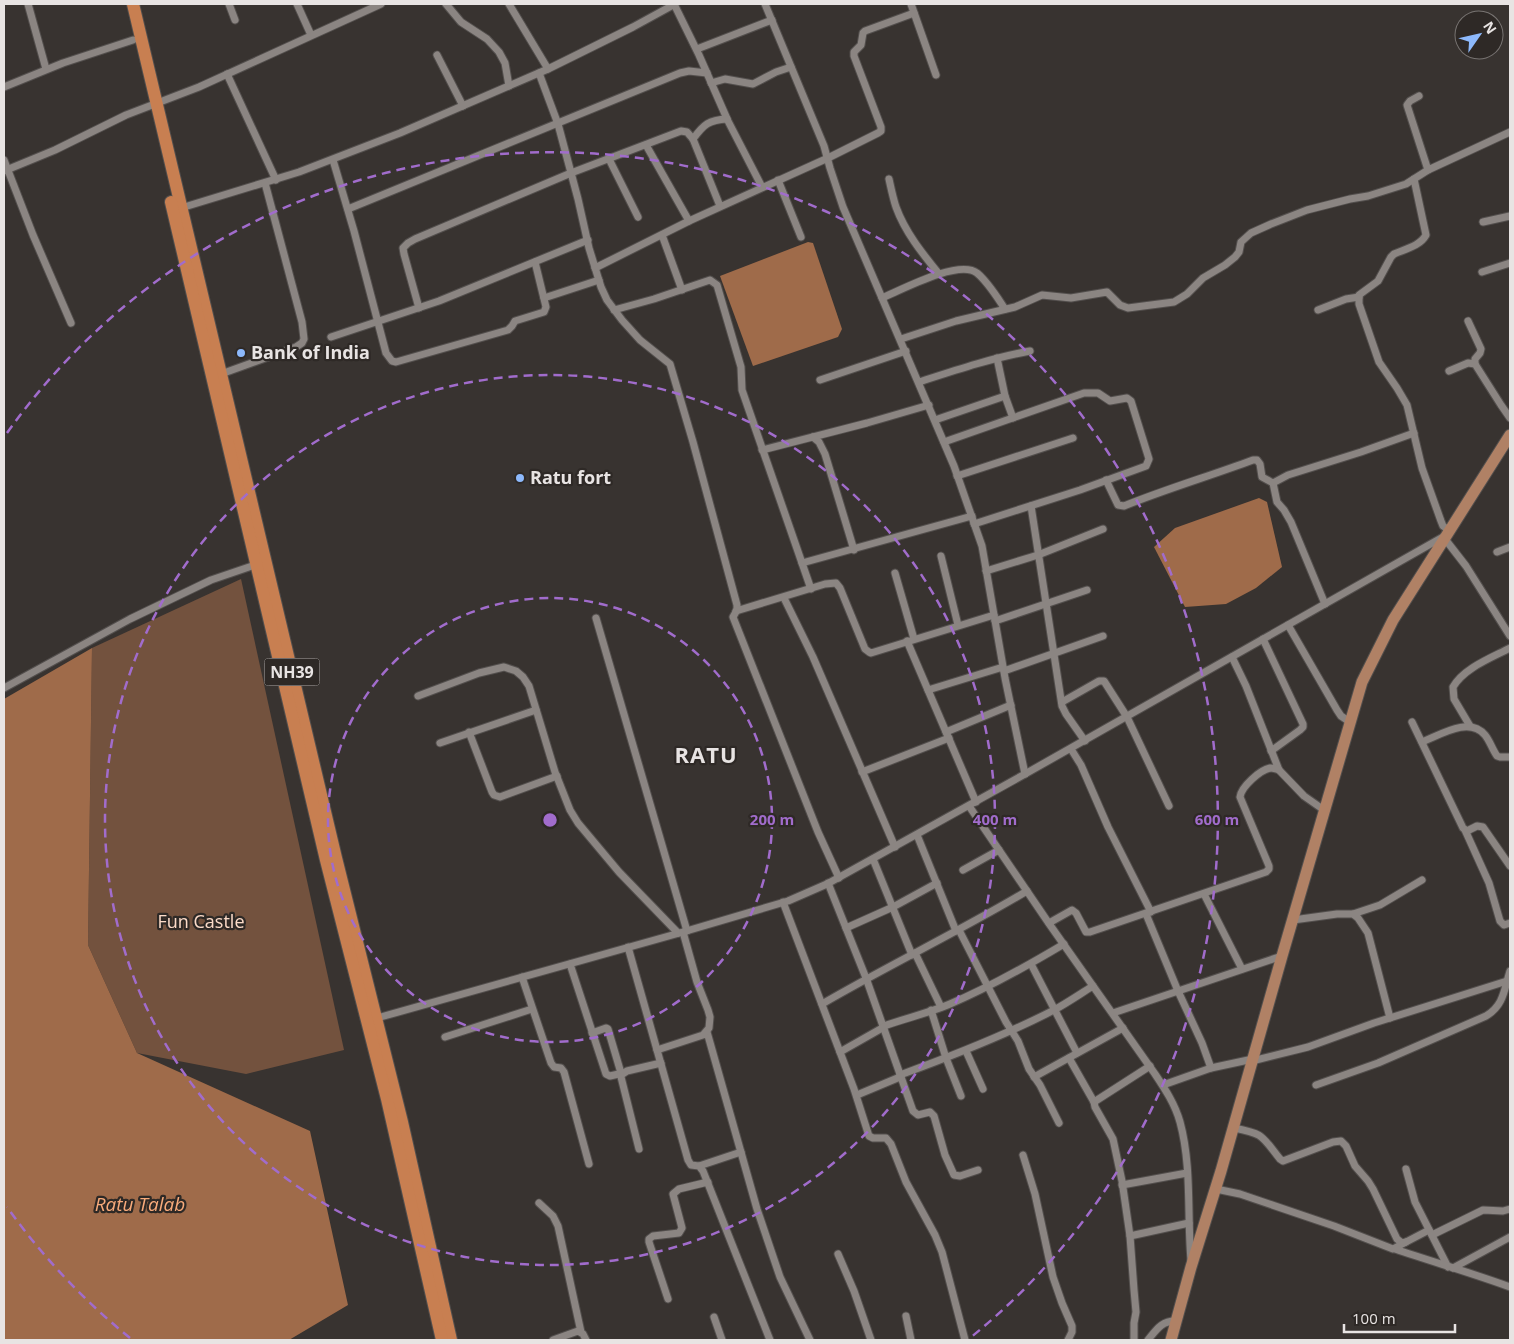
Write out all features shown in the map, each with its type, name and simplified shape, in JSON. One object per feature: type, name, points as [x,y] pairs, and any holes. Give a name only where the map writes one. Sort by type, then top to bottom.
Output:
[{"type":"highway","name":"NH39","points":[[125,4],[181,208],[336,858],[377,1018],[451,1340]]},
{"type":"highway","name":"NH39","points":[[133,4],[153,105],[255,565],[386,1099],[442,1340]]},
{"type":"main road","points":[[1171,1340],[1362,682],[1393,620],[1510,435]]},
{"type":"street","points":[[28,4],[46,69]]},
{"type":"street","points":[[229,4],[235,20]]},
{"type":"street","points":[[298,4],[311,35]]},
{"type":"street","points":[[6,170],[64,146],[126,115],[199,87],[381,4]]},
{"type":"street","points":[[446,4],[460,22],[487,39],[499,52],[505,62],[509,86]]},
{"type":"street","points":[[509,4],[548,69]]},
{"type":"street","points":[[181,208],[276,180],[333,160],[548,69],[633,27],[674,4],[697,49],[727,119],[762,187]]},
{"type":"street","points":[[765,4],[824,146],[843,207],[929,405],[972,516],[982,546],[1004,669],[1026,774]]},
{"type":"street","points":[[911,4],[936,75]]},
{"type":"street","points":[[595,268],[720,206],[828,158],[878,133],[881,130],[854,52],[863,42],[865,30],[914,13]]},
{"type":"street","points":[[697,49],[772,20]]},
{"type":"street","points":[[4,87],[46,69],[134,40]]},
{"type":"street","points":[[438,55],[463,106]]},
{"type":"street","points":[[711,83],[725,79],[753,84],[776,72],[791,67]]},
{"type":"street","points":[[348,208],[680,74],[689,71],[707,73]]},
{"type":"street","points":[[539,72],[558,122],[595,268],[607,300],[640,340],[670,364],[738,608],[733,618],[818,832],[839,878]]},
{"type":"street","points":[[226,74],[276,180]]},
{"type":"street","points":[[1419,96],[1407,105],[1428,170]]},
{"type":"street","points":[[693,139],[708,122],[727,119]]},
{"type":"street","points":[[419,308],[403,248],[415,239],[571,173],[681,131],[687,132],[693,139],[720,206]]},
{"type":"street","points":[[901,339],[956,322],[1015,307],[1042,295],[1071,298],[1103,292],[1109,294],[1120,304],[1128,308],[1174,302],[1187,294],[1203,278],[1235,257],[1239,252],[1241,242],[1251,233],[1307,210],[1350,198],[1364,198],[1406,184],[1428,170],[1510,132]]},
{"type":"street","points":[[646,145],[689,221]]},
{"type":"street","points":[[609,159],[638,218]]},
{"type":"street","points":[[4,160],[6,170],[71,323]]},
{"type":"street","points":[[333,160],[348,208],[386,353],[392,361],[396,362],[508,330],[514,321],[544,312],[546,307],[536,262]]},
{"type":"street","points":[[1414,179],[1426,235],[1422,241],[1391,257],[1378,281],[1361,293],[1359,304],[1379,362],[1407,405],[1422,468],[1443,526],[1510,636]]},
{"type":"street","points":[[778,180],[801,237]]},
{"type":"street","points":[[889,180],[896,206],[909,234],[939,274]]},
{"type":"street","points":[[221,374],[296,347],[304,339],[302,322],[265,183]]},
{"type":"street","points":[[1483,222],[1510,216]]},
{"type":"street","points":[[662,234],[682,290]]},
{"type":"street","points":[[331,337],[419,308],[588,240]]},
{"type":"street","points":[[1482,272],[1510,264]]},
{"type":"street","points":[[882,298],[939,274],[962,269],[976,272],[1005,309]]},
{"type":"street","points":[[544,298],[599,280]]},
{"type":"street","points":[[614,310],[710,280],[716,285],[741,367],[742,390],[811,589]]},
{"type":"street","points":[[1318,310],[1346,299],[1359,297]]},
{"type":"street","points":[[1468,321],[1481,349],[1475,359],[1475,364],[1510,418]]},
{"type":"street","points":[[820,380],[906,351]]},
{"type":"street","points":[[919,382],[997,358],[1030,351]]},
{"type":"street","points":[[997,358],[1005,396],[1013,418]]},
{"type":"street","points":[[1449,371],[1468,363],[1475,364]]},
{"type":"street","points":[[944,442],[1084,392],[1098,393],[1110,401],[1128,398],[1131,401],[1149,459],[1144,468],[974,524]]},
{"type":"street","points":[[935,420],[1005,396]]},
{"type":"street","points":[[762,450],[929,405]]},
{"type":"street","points":[[1273,483],[1288,475],[1414,433]]},
{"type":"street","points":[[813,437],[825,454],[854,550]]},
{"type":"street","points":[[957,476],[1073,438]]},
{"type":"street","points":[[1106,480],[1116,502],[1121,506],[1257,460],[1260,464],[1262,477],[1273,483],[1277,502],[1291,522],[1325,604]]},
{"type":"street","points":[[1031,506],[1062,702],[1066,714],[1085,741]]},
{"type":"street","points":[[802,563],[972,516]]},
{"type":"street","points":[[986,571],[1038,555],[1103,529]]},
{"type":"street","points":[[377,1018],[683,932],[783,902],[828,884],[1071,749],[1448,535]]},
{"type":"street","points":[[1498,552],[1510,547]]},
{"type":"street","points":[[941,556],[958,625]]},
{"type":"street","points":[[4,688],[130,619],[212,580],[255,565]]},
{"type":"street","points":[[895,573],[910,640],[972,804],[999,850],[1163,1085],[1174,1106],[1180,1122],[1187,1173],[1191,1267]]},
{"type":"street","points":[[736,612],[833,583],[838,585],[865,649],[869,652],[958,625],[995,618],[1046,604],[1087,590]]},
{"type":"street","points":[[784,598],[813,657],[895,847]]},
{"type":"street","points":[[596,618],[697,982],[710,1017],[709,1028],[704,1035],[657,1050]]},
{"type":"street","points":[[1288,625],[1337,710],[1341,716],[1350,722]]},
{"type":"street","points":[[928,690],[1004,669],[1103,636]]},
{"type":"street","points":[[1263,640],[1303,724],[1300,730],[1271,751]]},
{"type":"street","points":[[1470,726],[1454,699],[1453,687],[1471,669],[1510,648]]},
{"type":"street","points":[[1232,657],[1279,770],[1304,796],[1324,810]]},
{"type":"street","points":[[418,696],[479,672],[504,667],[516,671],[523,677],[529,686],[557,776],[570,810],[578,823],[619,872],[683,932]]},
{"type":"street","points":[[1062,702],[1102,680],[1127,717],[1169,806]]},
{"type":"street","points":[[862,772],[1011,705]]},
{"type":"street","points":[[440,742],[536,710]]},
{"type":"street","points":[[1412,722],[1489,883],[1500,921],[1504,924],[1510,922]]},
{"type":"street","points":[[1422,742],[1460,727],[1470,726],[1483,733],[1497,756],[1510,757]]},
{"type":"street","points":[[470,732],[494,795],[500,797],[557,776]]},
{"type":"street","points":[[1071,749],[1081,765],[1148,913],[1178,991],[1202,1043],[1211,1068]]},
{"type":"street","points":[[1049,923],[1072,910],[1088,932],[1266,872],[1269,869],[1240,797],[1244,786],[1262,772],[1273,768],[1279,770]]},
{"type":"street","points":[[1464,830],[1467,831],[1480,825],[1483,827],[1510,866]]},
{"type":"street","points":[[917,835],[958,930],[1058,1123]]},
{"type":"street","points":[[963,870],[999,850]]},
{"type":"street","points":[[873,859],[914,954],[941,1007]]},
{"type":"street","points":[[1293,920],[1337,914],[1353,914],[1380,904],[1422,880]]},
{"type":"street","points":[[846,928],[893,907],[937,883]]},
{"type":"street","points":[[828,884],[866,978],[911,1106],[918,1115],[930,1112],[934,1116],[945,1155],[954,1175],[960,1176],[978,1170]]},
{"type":"street","points":[[822,1004],[866,978],[914,954],[1027,891]]},
{"type":"street","points":[[1204,894],[1242,969]]},
{"type":"street","points":[[783,902],[857,1095],[869,1136],[873,1138],[886,1138],[891,1144],[906,1182],[935,1235],[946,1263],[965,1340]]},
{"type":"street","points":[[1353,914],[1368,933],[1390,1018]]},
{"type":"street","points":[[840,1052],[884,1027],[941,1007],[989,987],[1064,944]]},
{"type":"street","points":[[628,947],[688,1160],[692,1166],[698,1166],[741,1152]]},
{"type":"street","points":[[1113,1014],[1282,956]]},
{"type":"street","points":[[570,964],[606,1074],[610,1076],[661,1062]]},
{"type":"street","points":[[1031,964],[1077,1054]]},
{"type":"street","points":[[1316,1085],[1378,1062],[1486,1016],[1500,1004],[1510,971]]},
{"type":"street","points":[[522,977],[551,1063],[554,1067],[561,1068],[564,1072],[589,1164]]},
{"type":"street","points":[[1163,1085],[1211,1068],[1308,1047],[1390,1018],[1507,981]]},
{"type":"street","points":[[857,1095],[1011,1031],[1055,1010],[1093,986]]},
{"type":"street","points":[[445,1037],[532,1009]]},
{"type":"street","points":[[931,1010],[946,1058],[961,1096]]},
{"type":"street","points":[[1034,1076],[1123,1028]]},
{"type":"street","points":[[592,1033],[608,1029],[622,1073],[621,1081],[639,1149]]},
{"type":"street","points":[[707,1032],[757,1208],[780,1277],[810,1340]]},
{"type":"street","points":[[966,1051],[983,1089]]},
{"type":"street","points":[[1069,1058],[1113,1139],[1130,1236],[1136,1312],[1134,1340]]},
{"type":"street","points":[[1094,1102],[1150,1066]]},
{"type":"street","points":[[1234,1128],[1252,1131],[1260,1135],[1283,1162],[1333,1142],[1341,1141],[1346,1146],[1355,1166],[1373,1190],[1397,1239],[1402,1243],[1406,1242]]},
{"type":"street","points":[[1023,1155],[1035,1194],[1053,1277],[1072,1326],[1072,1332],[1068,1340]]},
{"type":"street","points":[[698,1166],[703,1171],[708,1182],[770,1340]]},
{"type":"street","points":[[1406,1169],[1415,1202],[1450,1268]]},
{"type":"street","points":[[1122,1185],[1187,1173]]},
{"type":"street","points":[[668,1298],[649,1239],[653,1236],[676,1234],[681,1230],[682,1225],[673,1197],[675,1191],[708,1182]]},
{"type":"street","points":[[1216,1189],[1240,1194],[1450,1268],[1510,1287]]},
{"type":"street","points":[[539,1203],[553,1216],[558,1226],[581,1332],[586,1340]]},
{"type":"street","points":[[1395,1249],[1406,1242],[1483,1210],[1503,1211],[1510,1209]]},
{"type":"street","points":[[1130,1236],[1189,1223]]},
{"type":"street","points":[[1450,1268],[1510,1237]]},
{"type":"street","points":[[838,1254],[854,1291],[871,1340]]},
{"type":"street","points":[[906,1316],[910,1340]]},
{"type":"street","points":[[714,1317],[722,1340]]},
{"type":"street","points":[[1148,1340],[1162,1324],[1177,1321]]},
{"type":"street","points":[[553,1340],[575,1332],[581,1332]]},
{"type":"green space","name":"Fun Castle","points":[[241,579],[344,1050],[246,1074],[137,1053],[88,945],[92,648]]},
{"type":"water","points":[[808,242],[813,243],[842,329],[838,337],[753,366],[720,276]]},
{"type":"water","points":[[1259,498],[1267,502],[1282,567],[1256,588],[1226,604],[1185,607],[1154,547],[1175,528]]},
{"type":"water","name":"Ratu Talab","points":[[92,648],[88,945],[137,1053],[310,1131],[348,1305],[289,1340],[4,1340],[4,699]]},
{"type":"place","name":"Bank of India","points":[[241,353]]},
{"type":"place","name":"Ratu fort","points":[[520,478]]},
{"type":"district","name":"RATU","points":[[706,755]]}]
